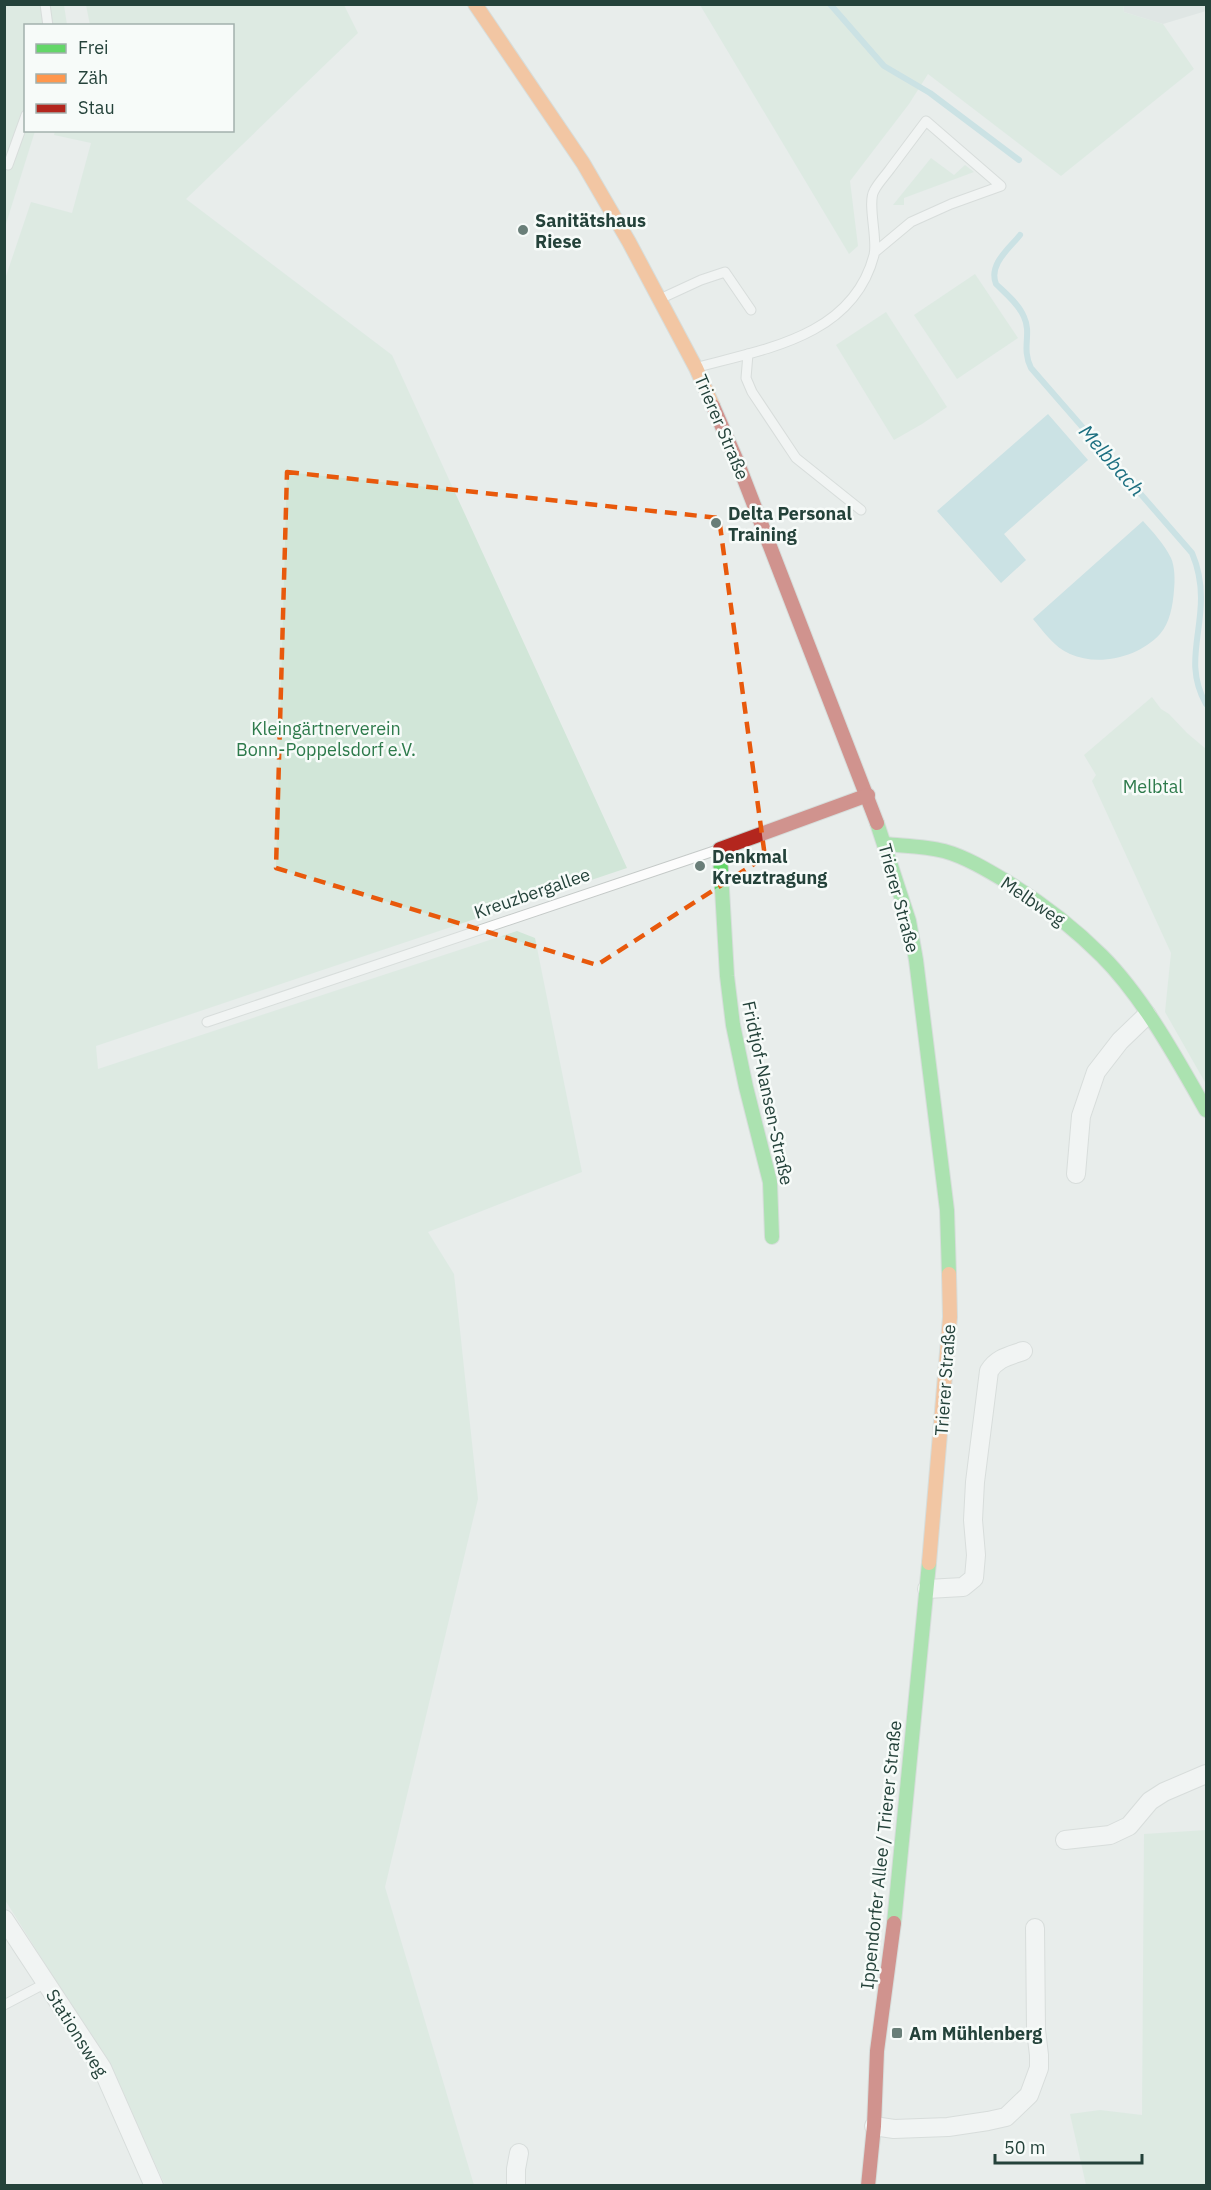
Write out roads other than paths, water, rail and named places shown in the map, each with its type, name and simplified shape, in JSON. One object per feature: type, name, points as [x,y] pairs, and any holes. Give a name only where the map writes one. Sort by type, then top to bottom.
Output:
[{"type":"street","name":"Trierer Straße","points":[[475,4],[583,164],[660,299],[696,368],[741,471],[868,795],[909,921],[936,1111],[949,1243],[949,1338],[927,1589]]},
{"type":"street","name":"Kreuzbergallee","points":[[720,849],[868,795]]},
{"type":"street","name":"Melbweg","points":[[885,844],[944,851],[985,869],[1031,897],[1070,926],[1103,957],[1127,985],[1206,1110]]},
{"type":"street","name":"Fridtjof-Nansen-Straße","points":[[720,849],[727,976],[746,1087],[770,1182],[772,1237]]},
{"type":"street","points":[[1076,1174],[1081,1116],[1096,1072],[1120,1041],[1146,1015]]},
{"type":"street","points":[[927,1589],[963,1587],[974,1578],[975,1482],[989,1371],[993,1364],[1001,1359],[1023,1351]]},
{"type":"street","name":"Ippendorfer Allee / Trierer Straße","points":[[868,2186],[878,2045],[890,1962],[927,1589]]},
{"type":"street","points":[[1065,1840],[1110,1836],[1129,1826],[1150,1801],[1164,1792],[1206,1774]]},
{"type":"street","name":"Stationsweg","points":[[4,1918],[102,2068],[154,2186]]},
{"type":"street","points":[[874,2126],[894,2129],[975,2124],[1006,2117],[1029,2095],[1038,2068],[1035,1928]]},
{"type":"street","points":[[516,2186],[519,2152]]},
{"type":"lane","points":[[45,4],[48,24]]},
{"type":"lane","points":[[4,164],[8,165],[24,121]]},
{"type":"lane","points":[[696,368],[790,342],[815,331],[832,317],[860,287],[875,252],[872,193],[926,121],[1001,186],[951,204],[911,222],[875,252]]},
{"type":"lane","points":[[660,299],[700,280],[725,272],[751,310]]},
{"type":"lane","points":[[748,354],[746,378],[752,392],[796,458],[861,510]]},
{"type":"lane","name":"Kreuzbergallee","points":[[207,1022],[720,849]]},
{"type":"lane","points":[[4,2006],[46,1983]]},
{"type":"water","points":[[1048,414],[1088,460],[1004,534],[1026,560],[1001,583],[937,511]]},
{"type":"water","points":[[1143,521],[1165,548],[1173,566],[1175,582],[1173,601],[1169,619],[1163,630],[1141,649],[1118,658],[1093,660],[1064,651],[1033,619]]},
{"type":"waterway","name":"Melbbach","points":[[830,4],[884,66],[930,93],[1019,160]]},
{"type":"waterway","name":"Melbbach","points":[[1020,235],[997,263],[994,277],[996,284],[1022,312],[1027,329],[1027,354],[1031,368],[1192,553],[1201,592],[1196,677],[1206,704]]},
{"type":"place","name":"Sanitätshaus Riese","points":[[523,230]]},
{"type":"place","name":"Delta Personal Training","points":[[716,523]]},
{"type":"place","name":"Denkmal Kreuztragung","points":[[700,866]]},
{"type":"place","name":"Am Mühlenberg","points":[[897,2033]]},
{"type":"park label","name":"Kleingärtnerverein Bonn-Poppelsdorf e.V.","points":[[326,738]]},
{"type":"park label","name":"Melbtal","points":[[1153,786]]}]
